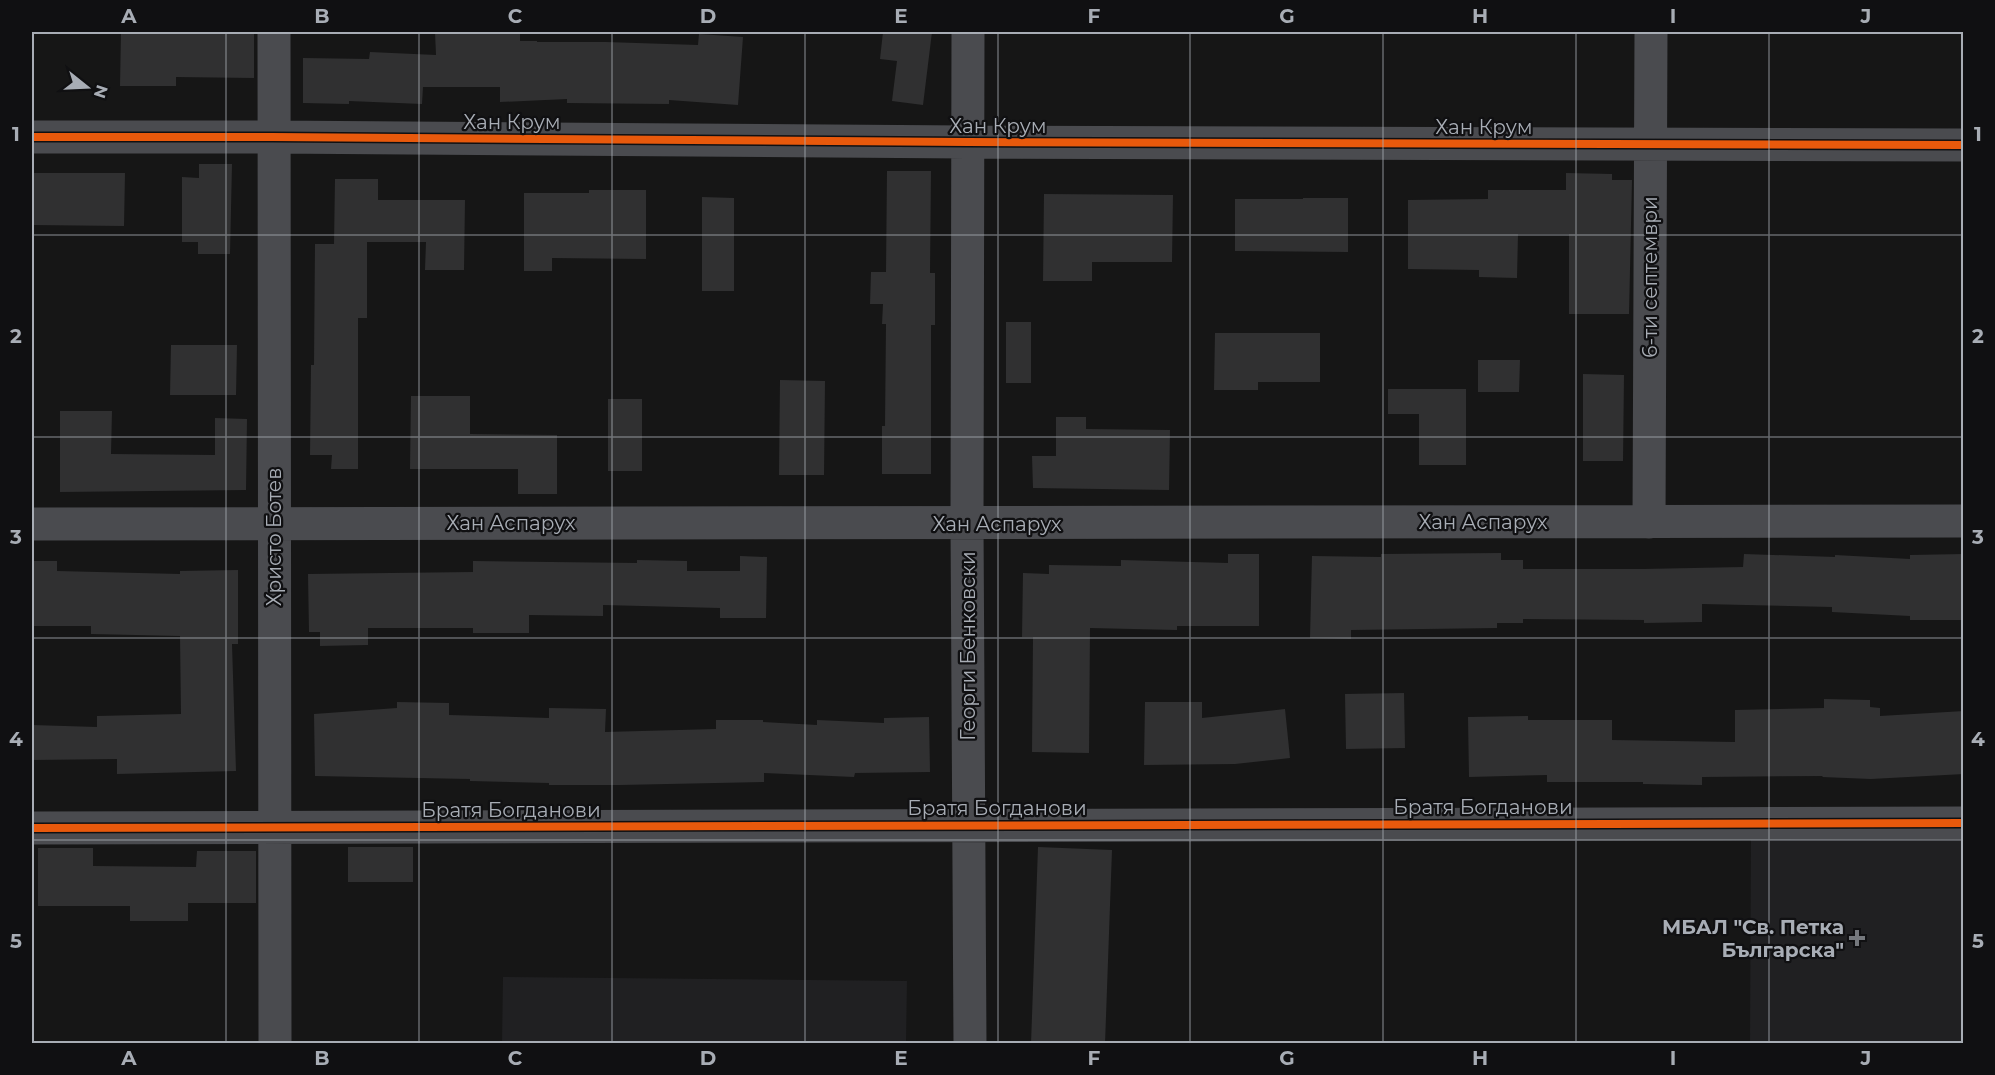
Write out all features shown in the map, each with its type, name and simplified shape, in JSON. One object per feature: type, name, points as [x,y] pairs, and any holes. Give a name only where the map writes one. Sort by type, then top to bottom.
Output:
[{"type":"street","name":"Христо Ботев","points":[[274,32],[275,1044]]},
{"type":"street","name":"Георги Бенковски","points":[[968,32],[967,524],[970,1044]]},
{"type":"street","name":"6-ти септември","points":[[1649,522],[1651,32]]},
{"type":"street","name":"Хан Крум","points":[[32,137],[1964,145]]},
{"type":"street","name":"Хан Аспарух","points":[[32,524],[1964,521]]},
{"type":"street","name":"Братя Богданови","points":[[32,828],[1964,823]]},
{"type":"shaded area","name":"МБАЛ \"Св. Петка Българска\"","points":[[1751,832],[1963,832],[1963,1043],[1750,1044]]},
{"type":"shaded area","points":[[503,977],[907,981],[906,1043],[502,1043]]},
{"type":"building","points":[[121,32],[254,32],[254,78],[176,77],[176,86],[120,86]]},
{"type":"building","points":[[435,32],[520,32],[520,41],[537,42],[698,45],[699,34],[743,37],[738,105],[669,100],[669,104],[567,103],[567,99],[500,102],[500,87],[423,87],[422,104],[349,101],[349,104],[303,103],[303,58],[369,59],[370,52],[436,55]]},
{"type":"building","points":[[883,32],[932,32],[923,105],[892,101],[897,61],[880,59]]},
{"type":"building","points":[[199,164],[232,164],[230,254],[198,254],[198,242],[182,242],[182,177],[199,178]]},
{"type":"building","points":[[887,171],[931,171],[930,273],[935,273],[935,325],[931,325],[931,474],[882,474],[886,324],[882,324],[883,304],[870,304],[871,272],[886,272]]},
{"type":"building","points":[[32,173],[125,173],[124,226],[32,225]]},
{"type":"building","points":[[1566,173],[1612,174],[1612,180],[1632,180],[1629,314],[1569,314],[1569,234],[1518,234],[1517,278],[1479,277],[1479,270],[1408,269],[1408,200],[1488,199],[1488,190],[1566,190]]},
{"type":"building","points":[[335,179],[378,179],[378,200],[465,200],[464,270],[425,270],[426,242],[367,242],[367,318],[358,318],[358,469],[331,469],[332,455],[310,455],[311,365],[314,365],[315,244],[334,244]]},
{"type":"building","points":[[589,190],[646,190],[646,259],[552,258],[552,271],[524,271],[524,193],[589,193]]},
{"type":"building","points":[[1044,194],[1173,195],[1172,262],[1092,262],[1092,281],[1043,281]]},
{"type":"building","points":[[702,197],[734,198],[734,291],[702,291]]},
{"type":"building","points":[[1348,198],[1348,252],[1235,251],[1235,199]]},
{"type":"building","points":[[1006,322],[1031,322],[1031,383],[1006,383]]},
{"type":"building","points":[[1215,333],[1320,333],[1320,382],[1258,382],[1258,390],[1214,390]]},
{"type":"building","points":[[171,345],[237,345],[236,395],[170,395]]},
{"type":"building","points":[[1478,360],[1520,360],[1519,392],[1478,392]]},
{"type":"building","points":[[1583,374],[1624,375],[1623,461],[1583,461]]},
{"type":"building","points":[[780,380],[825,381],[824,475],[779,475]]},
{"type":"building","points":[[1388,389],[1466,389],[1466,465],[1419,465],[1419,414],[1388,414]]},
{"type":"building","points":[[411,396],[470,396],[470,434],[557,435],[557,494],[518,494],[518,469],[410,469]]},
{"type":"building","points":[[608,399],[642,399],[642,471],[608,471]]},
{"type":"building","points":[[60,411],[112,411],[111,454],[215,455],[215,418],[247,419],[246,490],[60,492]]},
{"type":"building","points":[[1056,417],[1086,417],[1086,429],[1170,430],[1169,490],[1033,488],[1032,456],[1056,456]]},
{"type":"building","points":[[1501,553],[1501,560],[1523,560],[1523,569],[1743,567],[1744,554],[1910,559],[1910,555],[1964,554],[1964,620],[1910,620],[1910,616],[1832,612],[1832,607],[1702,604],[1702,622],[1644,623],[1644,620],[1523,619],[1523,623],[1497,623],[1497,628],[1351,630],[1351,639],[1310,638],[1312,556],[1381,557],[1381,554]]},
{"type":"building","points":[[1228,554],[1259,554],[1259,626],[1177,626],[1177,630],[1090,628],[1089,753],[1032,752],[1033,637],[1022,637],[1023,573],[1049,574],[1049,565],[1121,566],[1121,560],[1228,563]]},
{"type":"building","points":[[740,556],[767,557],[766,618],[720,618],[720,608],[603,605],[603,616],[529,615],[529,633],[473,633],[473,628],[368,628],[368,645],[320,646],[320,632],[309,632],[308,574],[473,572],[473,561],[637,563],[637,560],[687,561],[687,571],[740,571]]},
{"type":"building","points":[[32,561],[57,561],[57,571],[180,574],[180,571],[238,570],[238,644],[232,644],[236,771],[117,774],[117,759],[32,760],[32,725],[97,727],[97,716],[181,714],[180,636],[91,634],[91,626],[32,626]]},
{"type":"building","points":[[1404,693],[1405,748],[1346,749],[1345,694]]},
{"type":"building","points":[[1824,699],[1870,700],[1870,707],[1880,708],[1880,716],[1964,711],[1964,774],[1871,779],[1823,776],[1702,777],[1702,785],[1643,784],[1643,782],[1547,782],[1547,775],[1469,777],[1468,717],[1528,716],[1528,720],[1612,720],[1612,740],[1735,742],[1735,710],[1824,708]]},
{"type":"building","points":[[397,702],[449,703],[449,715],[549,718],[549,708],[606,709],[605,732],[716,729],[716,720],[763,720],[763,722],[817,725],[817,720],[884,723],[884,718],[929,717],[930,772],[855,773],[854,777],[764,773],[764,782],[620,785],[549,785],[549,783],[470,781],[470,779],[315,776],[314,714],[397,708]]},
{"type":"building","points":[[1145,702],[1202,702],[1202,718],[1285,709],[1290,758],[1235,764],[1144,765]]},
{"type":"building","points":[[348,847],[413,847],[413,882],[348,882]]},
{"type":"building","points":[[1038,847],[1112,850],[1105,1044],[1031,1044]]},
{"type":"building","points":[[38,848],[93,848],[93,866],[196,867],[197,851],[256,851],[256,903],[188,903],[188,921],[130,921],[130,906],[38,906]]},
{"type":"cycle path","points":[[32,137],[1964,145]]},
{"type":"cycle path","points":[[32,828],[1964,823]]},
{"type":"place","name":"МБАЛ \"Св. Петка Българска\"","points":[[1857,938]]}]
